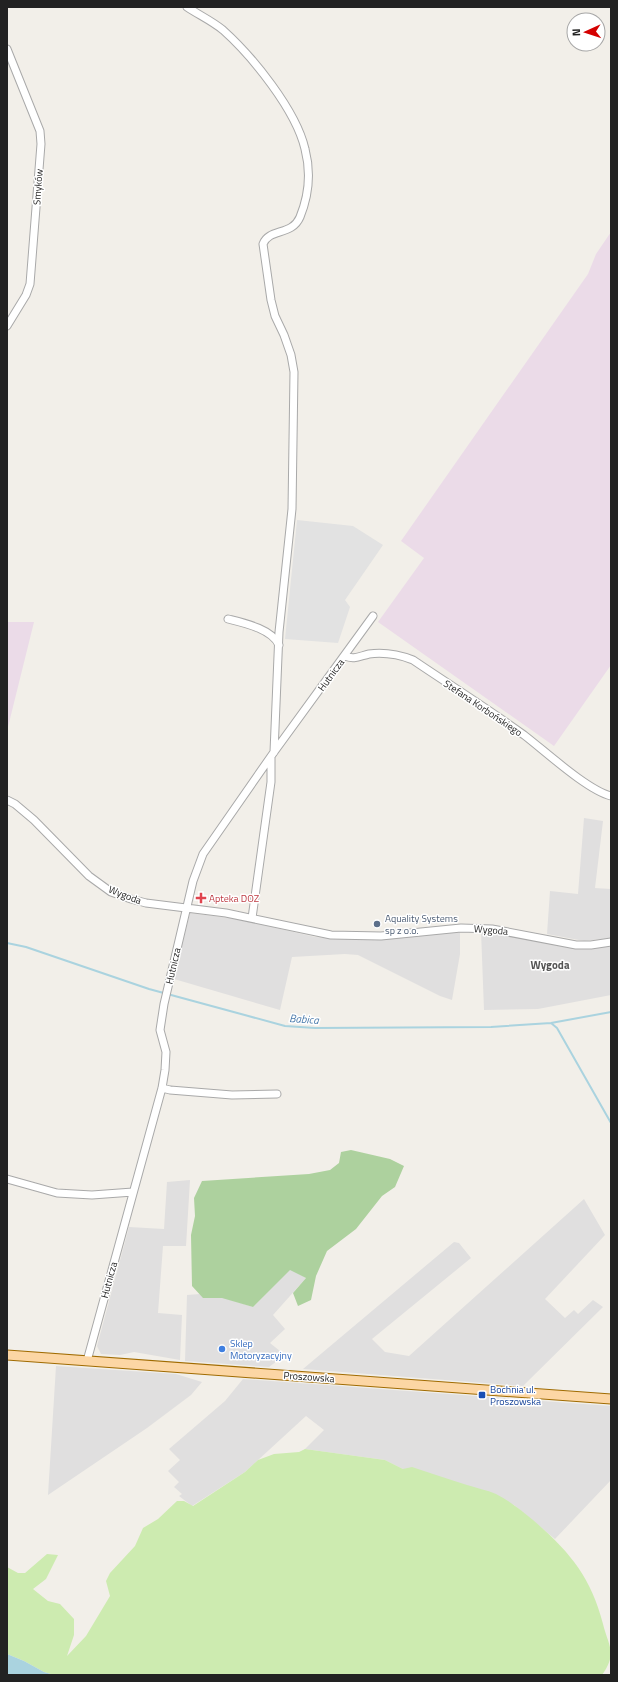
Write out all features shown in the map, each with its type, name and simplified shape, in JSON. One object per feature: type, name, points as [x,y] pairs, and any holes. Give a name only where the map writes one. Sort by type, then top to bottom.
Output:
[{"type":"main road","name":"Proszowska","points":[[7,1355],[611,1399]]},
{"type":"street","points":[[187,7],[221,29],[239,45],[278,94],[298,129],[305,148],[309,177],[307,198],[299,220],[289,230],[269,236],[263,244],[271,300],[275,316],[291,355],[294,372],[292,509],[281,612],[270,789],[252,918]]},
{"type":"street","name":"Smyków","points":[[7,49],[40,131],[41,144],[30,284],[26,295],[7,326]]},
{"type":"street","name":"Hutnicza","points":[[87,1361],[162,1088],[166,1052],[160,1030],[164,1004],[193,881],[204,854],[373,616]]},
{"type":"street","points":[[228,619],[250,624],[271,635],[276,639],[279,645]]},
{"type":"street","name":"Stefana Korbońskiego","points":[[344,656],[351,659],[370,654],[400,655],[413,660],[523,734],[587,784],[604,794],[611,796]]},
{"type":"street","name":"Wygoda","points":[[7,800],[15,804],[34,820],[89,876],[111,892],[146,903],[186,907],[252,918],[331,935],[381,936],[460,928],[492,929],[576,945],[592,945],[611,942]]},
{"type":"street","points":[[162,1088],[232,1095],[277,1094]]},
{"type":"street","points":[[7,1179],[57,1193],[92,1195],[133,1192]]},
{"type":"shaded area","points":[[611,232],[611,665],[554,746],[378,622],[424,558],[401,541],[588,274],[596,254]]},
{"type":"shaded area","points":[[297,520],[353,526],[383,545],[345,600],[350,607],[338,643],[285,639]]},
{"type":"shaded area","points":[[7,622],[34,622],[7,731]]},
{"type":"shaded area","points":[[584,818],[603,821],[595,888],[611,889],[611,938],[584,941],[547,934],[550,891],[578,894]]},
{"type":"shaded area","points":[[190,913],[238,919],[315,937],[352,939],[460,932],[460,954],[452,1000],[440,996],[358,955],[345,954],[292,957],[280,1010],[174,979]]},
{"type":"shaded area","points":[[481,931],[517,936],[566,947],[611,947],[611,995],[538,1009],[484,1010]]},
{"type":"shaded area","points":[[190,1180],[186,1246],[163,1246],[158,1313],[182,1315],[180,1360],[134,1352],[120,1355],[101,1354],[97,1346],[129,1227],[164,1229],[167,1182]]},
{"type":"shaded area","points":[[584,1199],[605,1235],[545,1299],[565,1318],[574,1310],[578,1314],[593,1300],[603,1307],[523,1386],[303,1369],[454,1242],[459,1243],[471,1258],[372,1339],[385,1352],[409,1356]]},
{"type":"shaded area","points":[[290,1269],[306,1278],[273,1315],[285,1329],[270,1343],[285,1355],[269,1367],[185,1361],[187,1295],[200,1294],[204,1298],[222,1297],[253,1307]]},
{"type":"shaded area","points":[[56,1366],[176,1374],[202,1382],[191,1395],[147,1428],[48,1495]]},
{"type":"shaded area","points":[[243,1379],[611,1406],[611,1480],[555,1539],[514,1505],[403,1469],[385,1460],[305,1449],[324,1430],[306,1416],[245,1472],[192,1506],[179,1496],[182,1494],[174,1487],[179,1482],[168,1471],[180,1460],[169,1449],[225,1401]]},
{"type":"green space","points":[[351,1150],[390,1159],[404,1166],[395,1187],[382,1196],[356,1229],[327,1251],[316,1276],[311,1300],[298,1306],[293,1293],[306,1278],[290,1270],[253,1307],[222,1298],[203,1298],[192,1286],[191,1235],[195,1216],[194,1198],[202,1181],[309,1174],[330,1170],[339,1163],[341,1152]]},
{"type":"green space","points":[[305,1449],[385,1460],[403,1469],[412,1467],[496,1494],[520,1509],[546,1531],[568,1554],[577,1566],[592,1592],[598,1607],[611,1655],[610,1661],[602,1675],[54,1675],[44,1672],[7,1654],[7,1567],[18,1573],[25,1573],[47,1554],[58,1555],[46,1579],[33,1589],[48,1601],[60,1604],[74,1619],[74,1635],[67,1656],[86,1636],[110,1596],[106,1581],[110,1573],[135,1546],[143,1528],[158,1519],[177,1501],[184,1501],[193,1506],[245,1472],[258,1460],[274,1454],[299,1452]]},
{"type":"water","points":[[7,1654],[44,1672],[54,1675],[7,1675]]},
{"type":"waterway","name":"Babica","points":[[7,943],[26,947],[149,989],[285,1026],[315,1028],[491,1027],[551,1023],[611,1012]]},
{"type":"waterway","points":[[551,1023],[557,1028],[611,1123]]},
{"type":"place","name":"Apteka DOZ","points":[[201,898]]},
{"type":"place","name":"Aquality Systems sp z o.o.","points":[[377,924]]},
{"type":"place","name":"Sklep Motoryzacyjny","points":[[222,1349]]},
{"type":"place","name":"Bochnia ul. Proszowska","points":[[482,1395]]},
{"type":"district","name":"Wygoda","points":[[550,965]]}]
